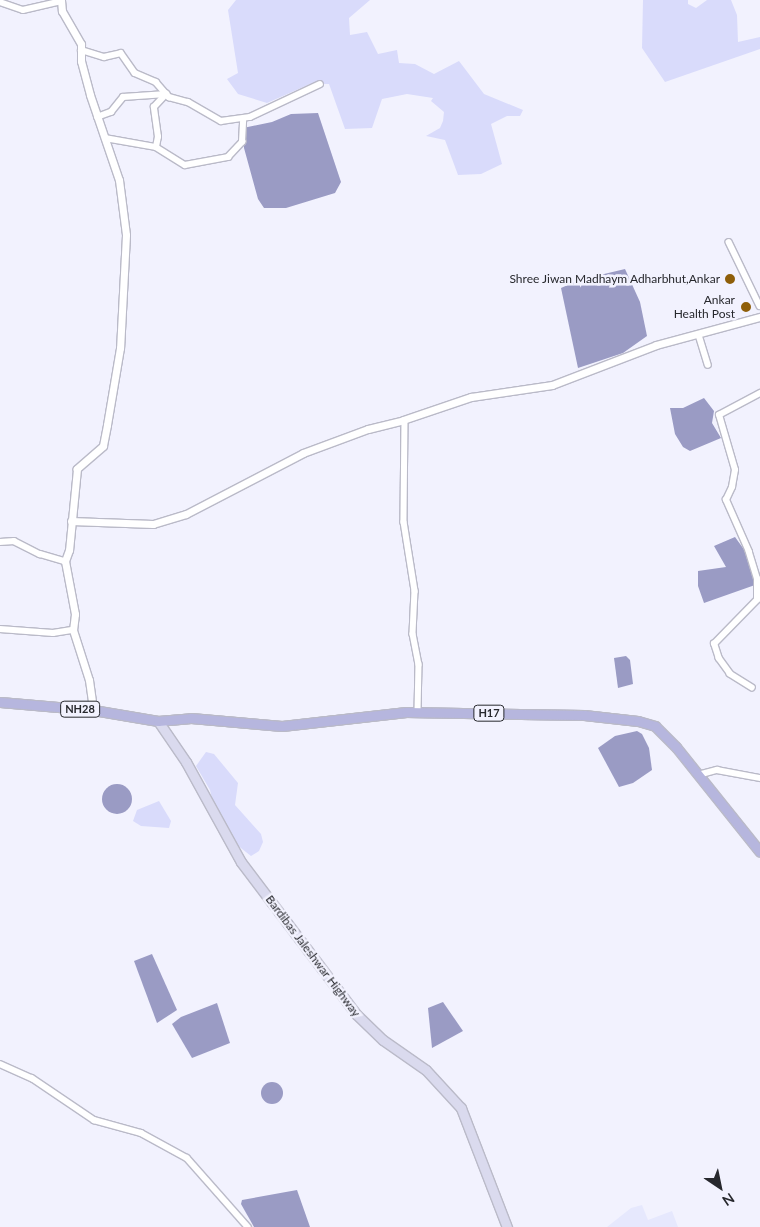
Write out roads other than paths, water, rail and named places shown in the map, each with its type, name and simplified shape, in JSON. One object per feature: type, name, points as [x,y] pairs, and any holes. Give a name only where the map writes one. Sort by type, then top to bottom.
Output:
[{"type":"main road","name":"NH28","points":[[0,702],[93,710],[158,721]]},
{"type":"main road","name":"H17","points":[[158,721],[191,718],[282,726],[418,712],[584,715],[638,721],[655,726],[698,775],[760,852]]},
{"type":"main road","name":"Bardibas Jaleshwar Highway","points":[[158,721],[186,762],[241,862],[352,1008],[384,1040],[426,1070],[461,1108],[506,1227]]},
{"type":"street","points":[[0,2],[8,2],[23,10],[62,0],[62,11],[81,44],[81,61],[97,117],[119,180],[126,235],[120,348],[103,446],[77,469],[70,521],[69,550],[65,561],[75,614],[74,630],[89,680],[93,710]]},
{"type":"street","points":[[81,50],[104,57],[121,52],[137,76],[156,82],[166,94],[221,121],[243,120],[320,84]]},
{"type":"street","points":[[97,117],[111,112],[123,96],[166,94]]},
{"type":"street","points":[[156,147],[158,136],[154,107],[166,94]]},
{"type":"street","points":[[105,138],[156,147],[185,165],[228,157],[242,142],[243,120]]},
{"type":"street","points":[[729,242],[760,306]]},
{"type":"street","points":[[70,521],[153,524],[186,514],[303,452],[368,429],[405,420],[471,397],[552,385],[656,345],[699,335],[760,317]]},
{"type":"street","points":[[699,335],[708,365]]},
{"type":"street","points":[[752,688],[730,674],[718,659],[714,644],[757,600],[757,579],[749,552],[726,500],[732,487],[735,470],[719,415],[760,393]]},
{"type":"street","points":[[405,420],[404,522],[414,592],[413,634],[419,664],[418,712]]},
{"type":"street","points":[[0,542],[14,541],[40,554],[65,561]]},
{"type":"street","points":[[0,628],[53,633],[74,630]]},
{"type":"street","points":[[698,775],[717,770],[760,778]]},
{"type":"street","points":[[0,1064],[32,1078],[94,1120],[141,1133],[187,1158],[248,1227]]},
{"type":"place","name":"Shree Jiwan Madhaym Adharbhut,Ankar","points":[[730,279]]},
{"type":"place","name":"Ankar Health Post","points":[[746,307]]}]
